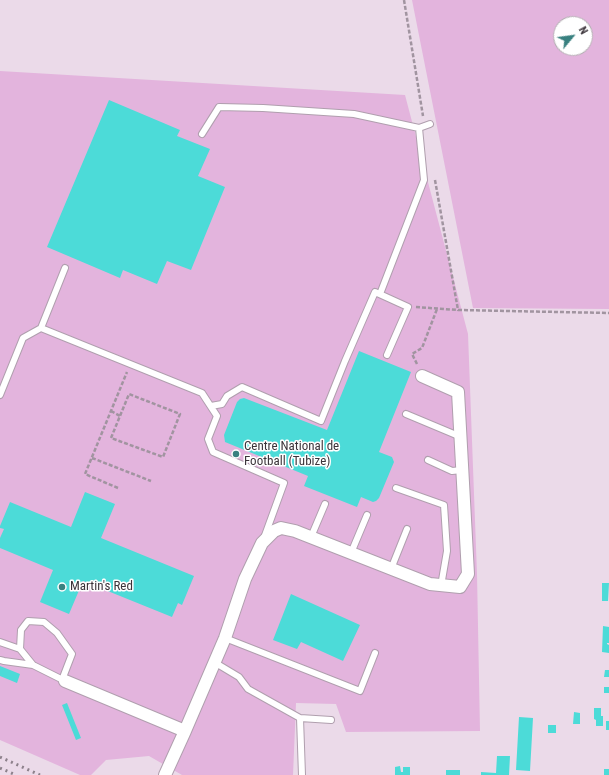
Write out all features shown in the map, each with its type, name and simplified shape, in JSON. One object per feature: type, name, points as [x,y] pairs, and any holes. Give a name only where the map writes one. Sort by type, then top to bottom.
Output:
[{"type":"street","points":[[166,775],[224,638],[245,579],[262,543],[274,531],[280,528],[295,531],[430,584],[460,587],[468,574],[458,392],[422,376]]},
{"type":"street","points":[[64,680],[185,731]]},
{"type":"lane","points":[[202,134],[219,107],[263,108],[354,114],[425,126],[424,180],[380,294]]},
{"type":"lane","points":[[0,395],[23,338],[41,328],[64,268]]},
{"type":"lane","points":[[211,406],[222,404],[227,396],[242,387],[321,421],[345,361],[376,292],[408,306],[387,355]]},
{"type":"lane","points":[[41,328],[202,393],[217,416],[208,438],[213,452],[284,483],[262,543]]},
{"type":"lane","points":[[406,414],[461,437]]},
{"type":"lane","points":[[428,460],[452,471],[462,470]]},
{"type":"lane","points":[[396,488],[444,505],[447,551],[442,586]]},
{"type":"lane","points":[[311,537],[325,504]]},
{"type":"lane","points":[[351,553],[367,515]]},
{"type":"lane","points":[[391,569],[407,529]]},
{"type":"lane","points":[[0,660],[4,662],[32,665],[64,680],[72,654],[57,633],[44,622],[28,621],[21,630],[20,649]]},
{"type":"lane","points":[[224,638],[360,691],[375,653]]},
{"type":"lane","points":[[0,642],[20,649],[32,665]]},
{"type":"lane","points":[[214,662],[239,677],[248,689],[300,718],[331,720]]},
{"type":"lane","points":[[300,718],[302,775]]},
{"type":"path","points":[[404,0],[425,126]]},
{"type":"path","points":[[435,180],[458,310]]},
{"type":"path","points":[[408,306],[458,310],[609,312]]},
{"type":"path","points":[[422,376],[412,354],[422,348],[437,309]]},
{"type":"path","points":[[118,488],[85,474],[130,364]]},
{"type":"path","points":[[128,394],[180,414],[163,457],[111,438],[120,416],[128,394]]},
{"type":"path","points":[[111,411],[120,416]]},
{"type":"path","points":[[92,458],[151,481]]},
{"type":"shaded area","points":[[412,0],[609,0],[609,309],[473,308]]},
{"type":"shaded area","name":"Centre National de Football (Tubize)","points":[[0,71],[405,95],[468,334],[477,574],[480,731],[346,732],[336,704],[296,703],[293,775],[182,775],[149,756],[106,760],[91,775],[80,775],[0,740]]},
{"type":"building","points":[[109,100],[180,130],[177,136],[210,149],[198,176],[225,187],[191,270],[167,261],[157,284],[123,270],[120,278],[47,247]]},
{"type":"building","points":[[359,351],[411,372],[379,452],[392,457],[394,462],[379,498],[376,501],[373,502],[361,497],[357,507],[304,486],[308,476],[225,442],[224,435],[237,402],[244,398],[327,430]]},
{"type":"building","points":[[85,492],[115,504],[101,538],[194,576],[182,605],[178,603],[172,617],[83,581],[69,614],[40,602],[53,570],[0,548],[0,538],[4,529],[0,528],[0,526],[10,502],[71,527]]},
{"type":"building","points":[[602,583],[609,583],[608,601],[602,601]]},
{"type":"building","points":[[291,594],[360,625],[343,661],[301,642],[297,649],[273,640]]},
{"type":"building","points":[[603,626],[609,627],[609,643],[607,644],[609,645],[609,653],[602,652]]},
{"type":"building","points":[[0,666],[20,674],[17,683],[0,676]]},
{"type":"building","points":[[605,670],[609,670],[609,677],[604,677]]},
{"type":"building","points":[[604,687],[609,687],[609,693],[604,693]]},
{"type":"building","points":[[67,703],[81,738],[76,740],[62,705]]},
{"type":"building","points":[[594,708],[601,708],[603,726],[596,726],[596,720],[594,719]]},
{"type":"building","points":[[574,712],[580,713],[580,724],[573,724]]},
{"type":"building","points":[[519,717],[533,718],[530,771],[516,770]]},
{"type":"building","points":[[606,721],[609,721],[609,730],[606,730]]},
{"type":"building","points":[[548,725],[556,725],[556,733],[548,733]]},
{"type":"building","points":[[497,756],[510,756],[509,775],[481,775],[481,772],[496,773]]},
{"type":"building","points":[[400,766],[401,772],[403,772],[403,767],[410,767],[410,775],[395,775],[395,767]]},
{"type":"building","points":[[604,769],[609,769],[609,775],[604,775]]},
{"type":"building","points":[[446,770],[460,770],[460,775],[446,775]]},
{"type":"railway","points":[[0,757],[40,775]]},
{"type":"railway","points":[[0,768],[16,775]]},
{"type":"place","name":"Centre National de Football (Tubize)","points":[[236,454]]},
{"type":"place","name":"Martin's Red","points":[[62,587]]}]
